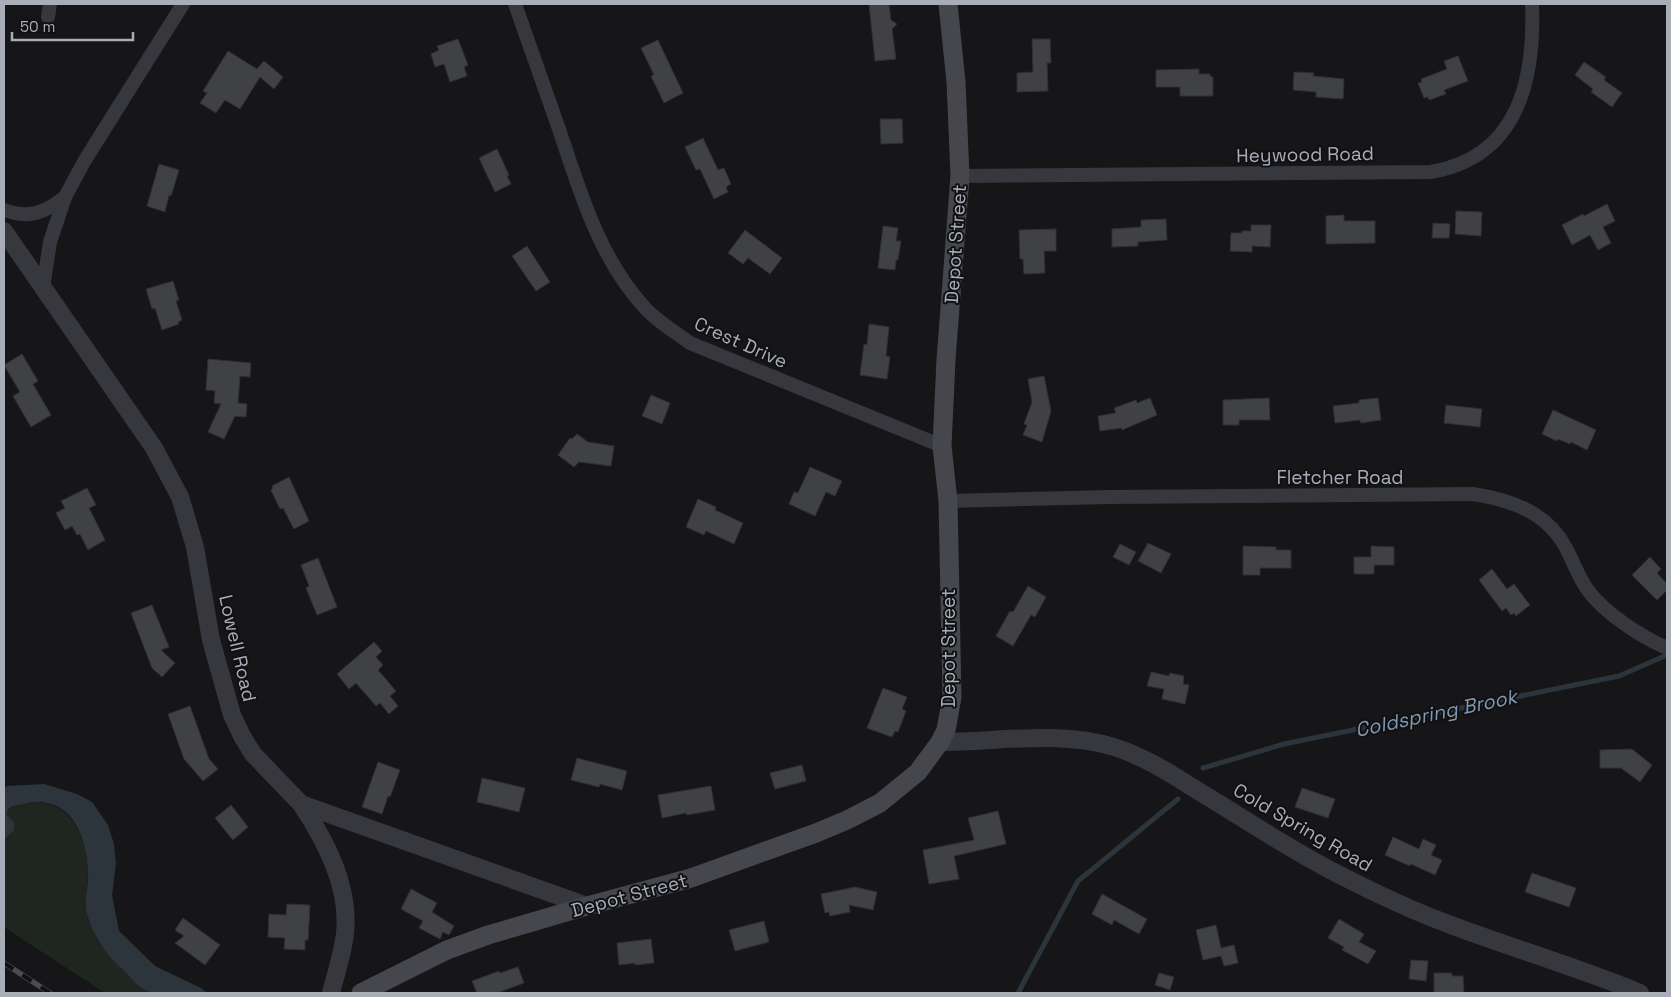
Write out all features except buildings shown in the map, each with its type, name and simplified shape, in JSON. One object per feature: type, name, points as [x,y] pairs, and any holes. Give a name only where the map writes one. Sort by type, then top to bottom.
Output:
[{"type":"main road","name":"Depot Street","points":[[361,993],[447,950],[488,935],[691,878],[847,820],[880,803],[918,772],[940,742],[946,730],[952,697],[948,501],[942,446],[946,360],[960,176],[956,82],[948,4]]},
{"type":"street","points":[[43,288],[50,242],[65,197],[85,160],[183,4]]},
{"type":"street","name":"Crest Drive","points":[[515,4],[587,212],[602,246],[620,276],[646,308],[663,324],[690,343],[942,446]]},
{"type":"street","name":"Heywood Road","points":[[960,176],[1431,172],[1448,169],[1478,156],[1490,147],[1500,136],[1515,112],[1527,78],[1530,62],[1533,24],[1532,4]]},
{"type":"street","points":[[4,210],[24,215],[35,214],[45,211],[65,197]]},
{"type":"street","name":"Lowell Road","points":[[4,231],[154,448],[180,497],[195,547],[212,640],[232,715],[253,754],[301,804],[587,906]]},
{"type":"street","name":"Fletcher Road","points":[[948,501],[1119,497],[1474,494],[1499,498],[1530,511],[1548,524],[1566,547],[1588,589],[1598,601],[1615,617],[1667,648]]},
{"type":"street","name":"Cold Spring Road","points":[[940,742],[1045,738],[1087,741],[1122,750],[1149,762],[1175,777],[1308,858],[1386,898],[1443,922],[1559,962],[1640,993]]},
{"type":"street","points":[[301,804],[332,860],[343,893],[345,933],[331,993]]},
{"type":"shaded area","points":[[44,784],[77,794],[92,802],[108,825],[114,844],[116,864],[112,895],[119,931],[155,966],[201,988],[207,993],[163,994],[146,991],[106,951],[88,919],[86,910],[88,873],[82,839],[78,828],[64,811],[55,805],[43,802],[13,806],[9,808],[6,814],[14,822],[14,830],[4,840],[4,788],[7,786]]},
{"type":"shaded area","points":[[38,802],[50,804],[61,809],[76,826],[81,837],[85,849],[88,872],[85,901],[86,911],[96,936],[112,959],[135,982],[142,988],[155,993],[105,993],[4,927],[4,840],[9,837],[11,819],[6,814],[6,811],[13,806]]},
{"type":"waterway","name":"Coldspring Brook","points":[[1203,768],[1284,744],[1619,676],[1667,655]]},
{"type":"waterway","name":"Coldspring Brook","points":[[1018,993],[1078,881],[1178,799]]},
{"type":"railway","points":[[4,963],[50,993]]}]
